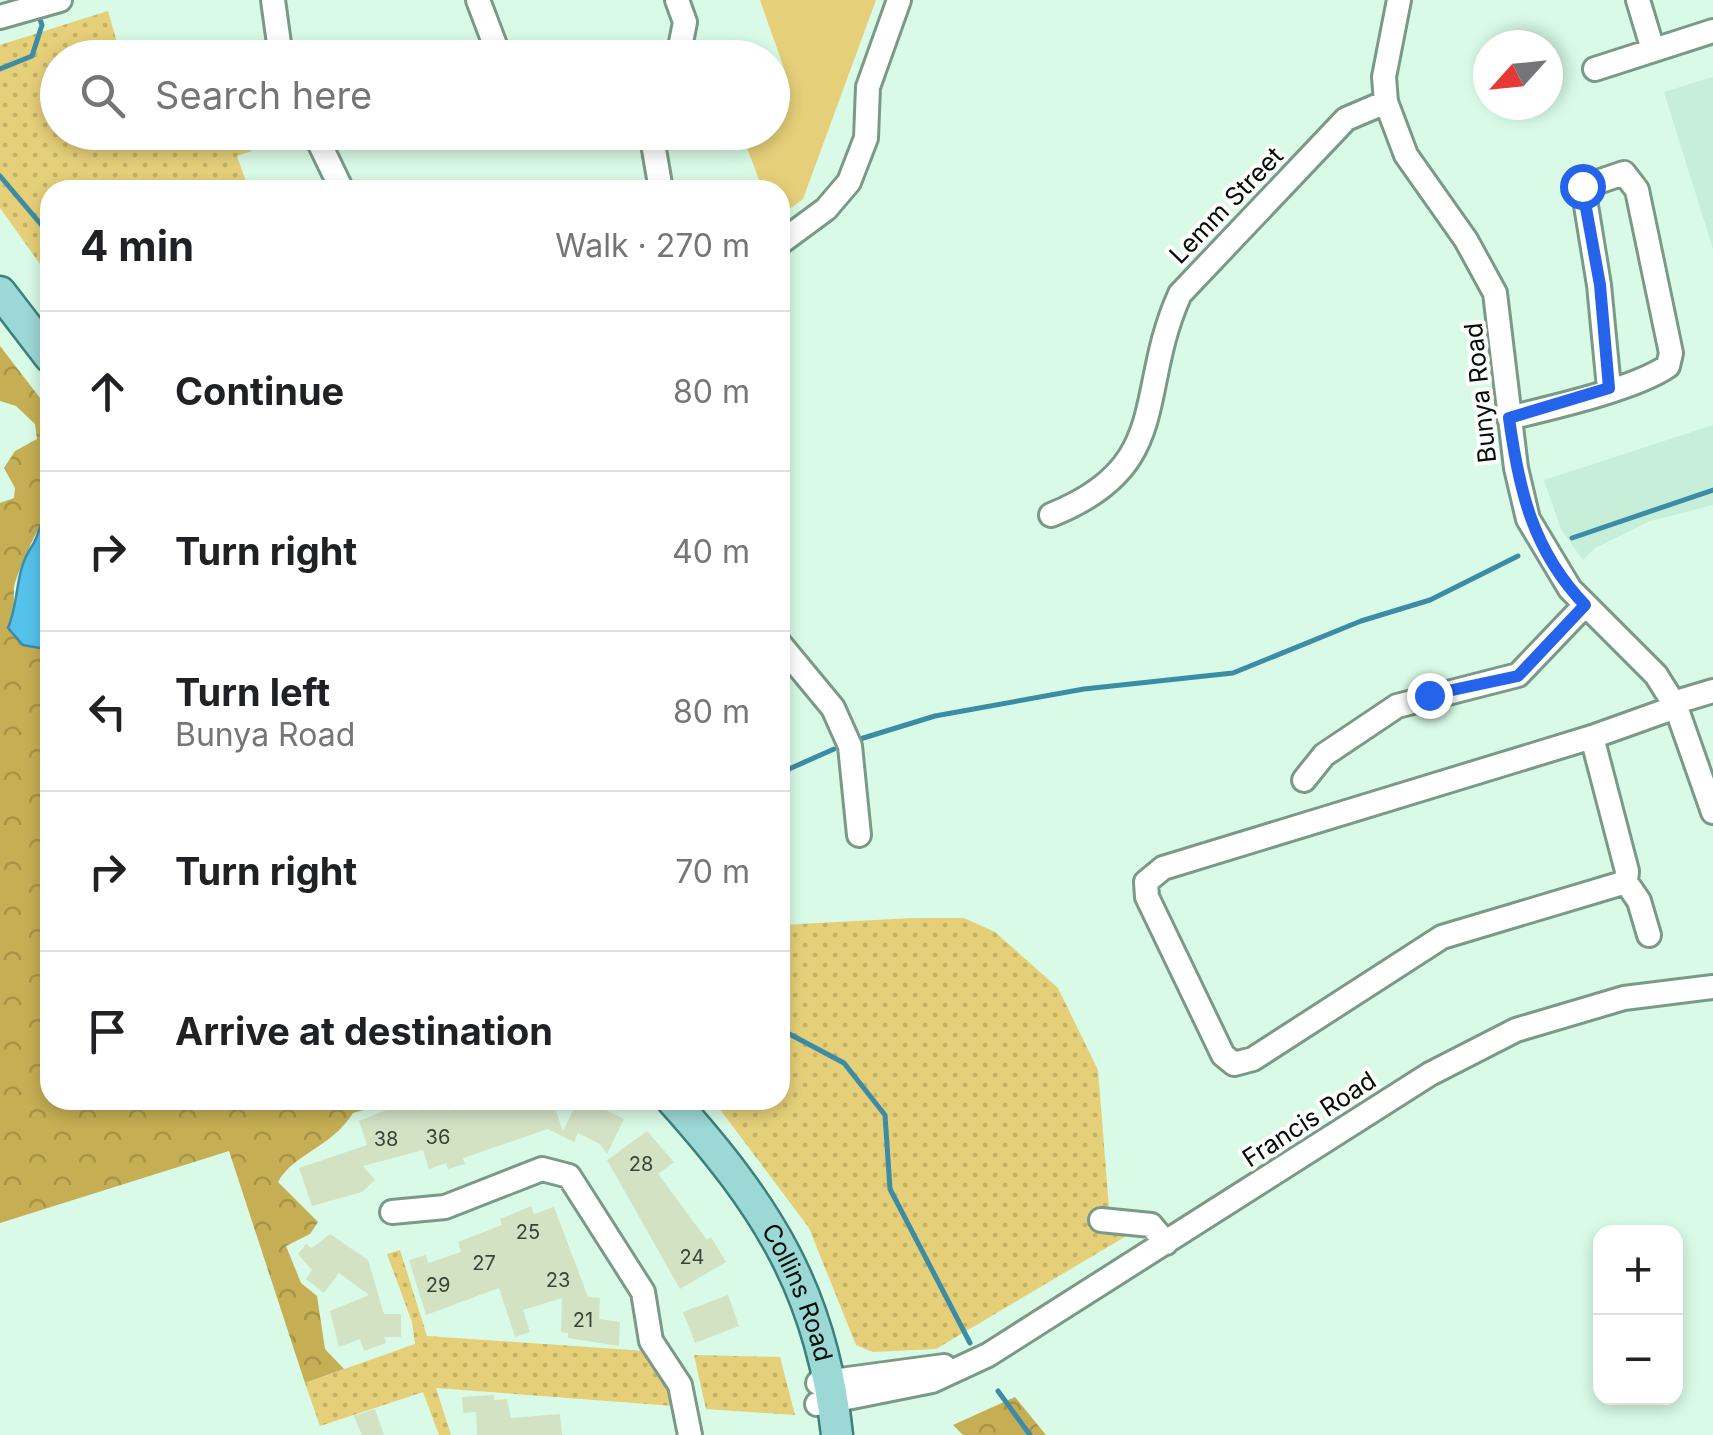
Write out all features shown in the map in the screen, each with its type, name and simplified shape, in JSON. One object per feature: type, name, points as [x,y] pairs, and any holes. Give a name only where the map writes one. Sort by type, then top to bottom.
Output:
[{"type":"main road","points":[[0,292],[40,345]]},
{"type":"main road","name":"Collins Road","points":[[680,1110],[728,1166],[782,1278],[836,1435]]},
{"type":"main road","name":"Collins Road","points":[[820,1435],[824,1393]]},
{"type":"street","points":[[273,0],[279,40]]},
{"type":"street","points":[[478,0],[493,40]]},
{"type":"street","points":[[677,0],[685,22],[682,40]]},
{"type":"street","points":[[790,235],[826,208],[849,182],[866,138],[868,86],[899,0]]},
{"type":"street","name":"Bunya Road","points":[[1400,0],[1384,77],[1386,102],[1406,155],[1474,253],[1495,293],[1509,418],[1528,519],[1548,558],[1585,605],[1656,675],[1675,704],[1713,812]]},
{"type":"street","points":[[1638,0],[1653,50]]},
{"type":"street","points":[[0,17],[45,4]]},
{"type":"street","points":[[1595,69],[1713,31]]},
{"type":"street","name":"Lemm Street","points":[[1051,515],[1105,488],[1140,444],[1165,326],[1180,294],[1346,119],[1386,102]]},
{"type":"street","points":[[323,150],[337,180]]},
{"type":"street","points":[[654,150],[660,180]]},
{"type":"street","points":[[1509,418],[1609,388],[1658,373],[1668,366],[1671,353],[1637,190],[1624,173],[1582,186],[1600,285],[1609,388]]},
{"type":"street","points":[[1304,780],[1324,755],[1396,706],[1518,676],[1585,605]]},
{"type":"street","points":[[790,656],[833,708],[850,746],[858,834]]},
{"type":"street","points":[[1626,882],[1454,931],[1253,1059],[1239,1064],[1223,1056],[1147,896],[1146,882],[1163,868],[1592,737],[1713,691]]},
{"type":"street","points":[[1592,737],[1628,871],[1626,882],[1639,901],[1648,935]]},
{"type":"street","name":"Francis Road","points":[[824,1393],[963,1365],[1006,1345],[1430,1074],[1516,1030],[1624,998],[1713,987]]},
{"type":"street","points":[[392,1212],[446,1206],[542,1169],[569,1176],[643,1292],[651,1342],[676,1374],[690,1435]]},
{"type":"street","points":[[1102,1220],[1151,1225],[1166,1244]]},
{"type":"shaded area","points":[[760,0],[876,0],[803,199],[790,209],[790,180],[759,180],[748,150],[790,150],[790,40],[774,40]]},
{"type":"shaded area","points":[[108,11],[116,40],[40,40],[40,150],[254,150],[237,156],[245,180],[40,180],[40,264],[0,208],[0,45]]},
{"type":"shaded area","points":[[1713,77],[1713,249],[1664,92]]},
{"type":"shaded area","points":[[1713,425],[1713,505],[1650,521],[1595,548],[1583,560],[1561,529],[1544,480]]},
{"type":"shaded area","points":[[964,918],[995,932],[1058,988],[1098,1070],[1109,1208],[1128,1235],[936,1349],[873,1352],[856,1345],[809,1228],[720,1110],[790,1110],[790,924]]},
{"type":"shaded area","points":[[400,1250],[427,1336],[646,1351],[669,1386],[674,1406],[436,1388],[451,1435],[439,1435],[423,1392],[320,1426],[305,1383],[415,1344],[412,1322],[387,1254]]},
{"type":"shaded area","points":[[694,1355],[780,1357],[795,1415],[706,1409]]},
{"type":"green space","points":[[0,346],[40,398],[40,527],[18,574],[8,628],[40,648],[40,1110],[363,1110],[353,1113],[334,1134],[293,1164],[278,1182],[318,1222],[310,1234],[286,1246],[301,1283],[317,1296],[325,1349],[344,1369],[305,1383],[229,1151],[0,1223],[0,503],[14,498],[15,488],[4,468],[15,451],[37,439],[35,424],[16,406],[0,401]]},
{"type":"green space","points":[[1015,1397],[1046,1435],[963,1435],[953,1425]]},
{"type":"water","points":[[40,528],[40,648],[23,645],[8,628],[22,566]]},
{"type":"building","points":[[386,1110],[556,1110],[563,1131],[573,1110],[606,1110],[624,1119],[607,1154],[600,1144],[578,1133],[574,1142],[548,1129],[463,1158],[465,1164],[448,1169],[446,1163],[429,1169],[423,1150],[363,1166],[375,1180],[362,1192],[312,1206],[299,1168],[367,1145],[359,1121]]},
{"type":"building","points":[[647,1131],[674,1162],[658,1174],[707,1240],[711,1237],[726,1262],[680,1289],[607,1160]]},
{"type":"building","points":[[531,1206],[534,1214],[554,1207],[588,1297],[600,1298],[599,1319],[620,1322],[619,1346],[568,1338],[568,1333],[561,1332],[562,1298],[523,1310],[530,1332],[515,1337],[499,1288],[426,1315],[409,1260],[426,1255],[428,1263],[461,1252],[458,1242],[502,1225],[500,1219]]},
{"type":"building","points":[[330,1234],[368,1260],[384,1314],[401,1314],[401,1337],[384,1337],[386,1343],[364,1351],[360,1339],[339,1347],[330,1311],[369,1295],[339,1273],[324,1293],[306,1279],[312,1270],[298,1254],[306,1244],[312,1248]]},
{"type":"building","points":[[728,1295],[739,1326],[695,1343],[683,1312]]},
{"type":"building","points":[[494,1395],[494,1400],[507,1399],[511,1418],[560,1414],[562,1435],[477,1435],[476,1412],[463,1413],[462,1397]]},
{"type":"building","points":[[375,1409],[384,1435],[362,1435],[354,1416]]},
{"type":"waterway","points":[[0,69],[32,56],[42,25],[37,11]]},
{"type":"waterway","points":[[0,176],[40,223]]},
{"type":"waterway","points":[[1572,538],[1713,490]]},
{"type":"waterway","points":[[860,739],[935,716],[1084,689],[1233,673],[1361,621],[1430,600],[1518,556]]},
{"type":"waterway","points":[[790,769],[834,749]]},
{"type":"waterway","points":[[790,1034],[844,1063],[885,1115],[890,1189],[970,1343]]},
{"type":"waterway","points":[[998,1391],[1030,1435]]},
{"type":"route","points":[[1429,695],[1518,676],[1585,605],[1548,558],[1528,519],[1509,418],[1609,388],[1600,285],[1582,186]]}]
